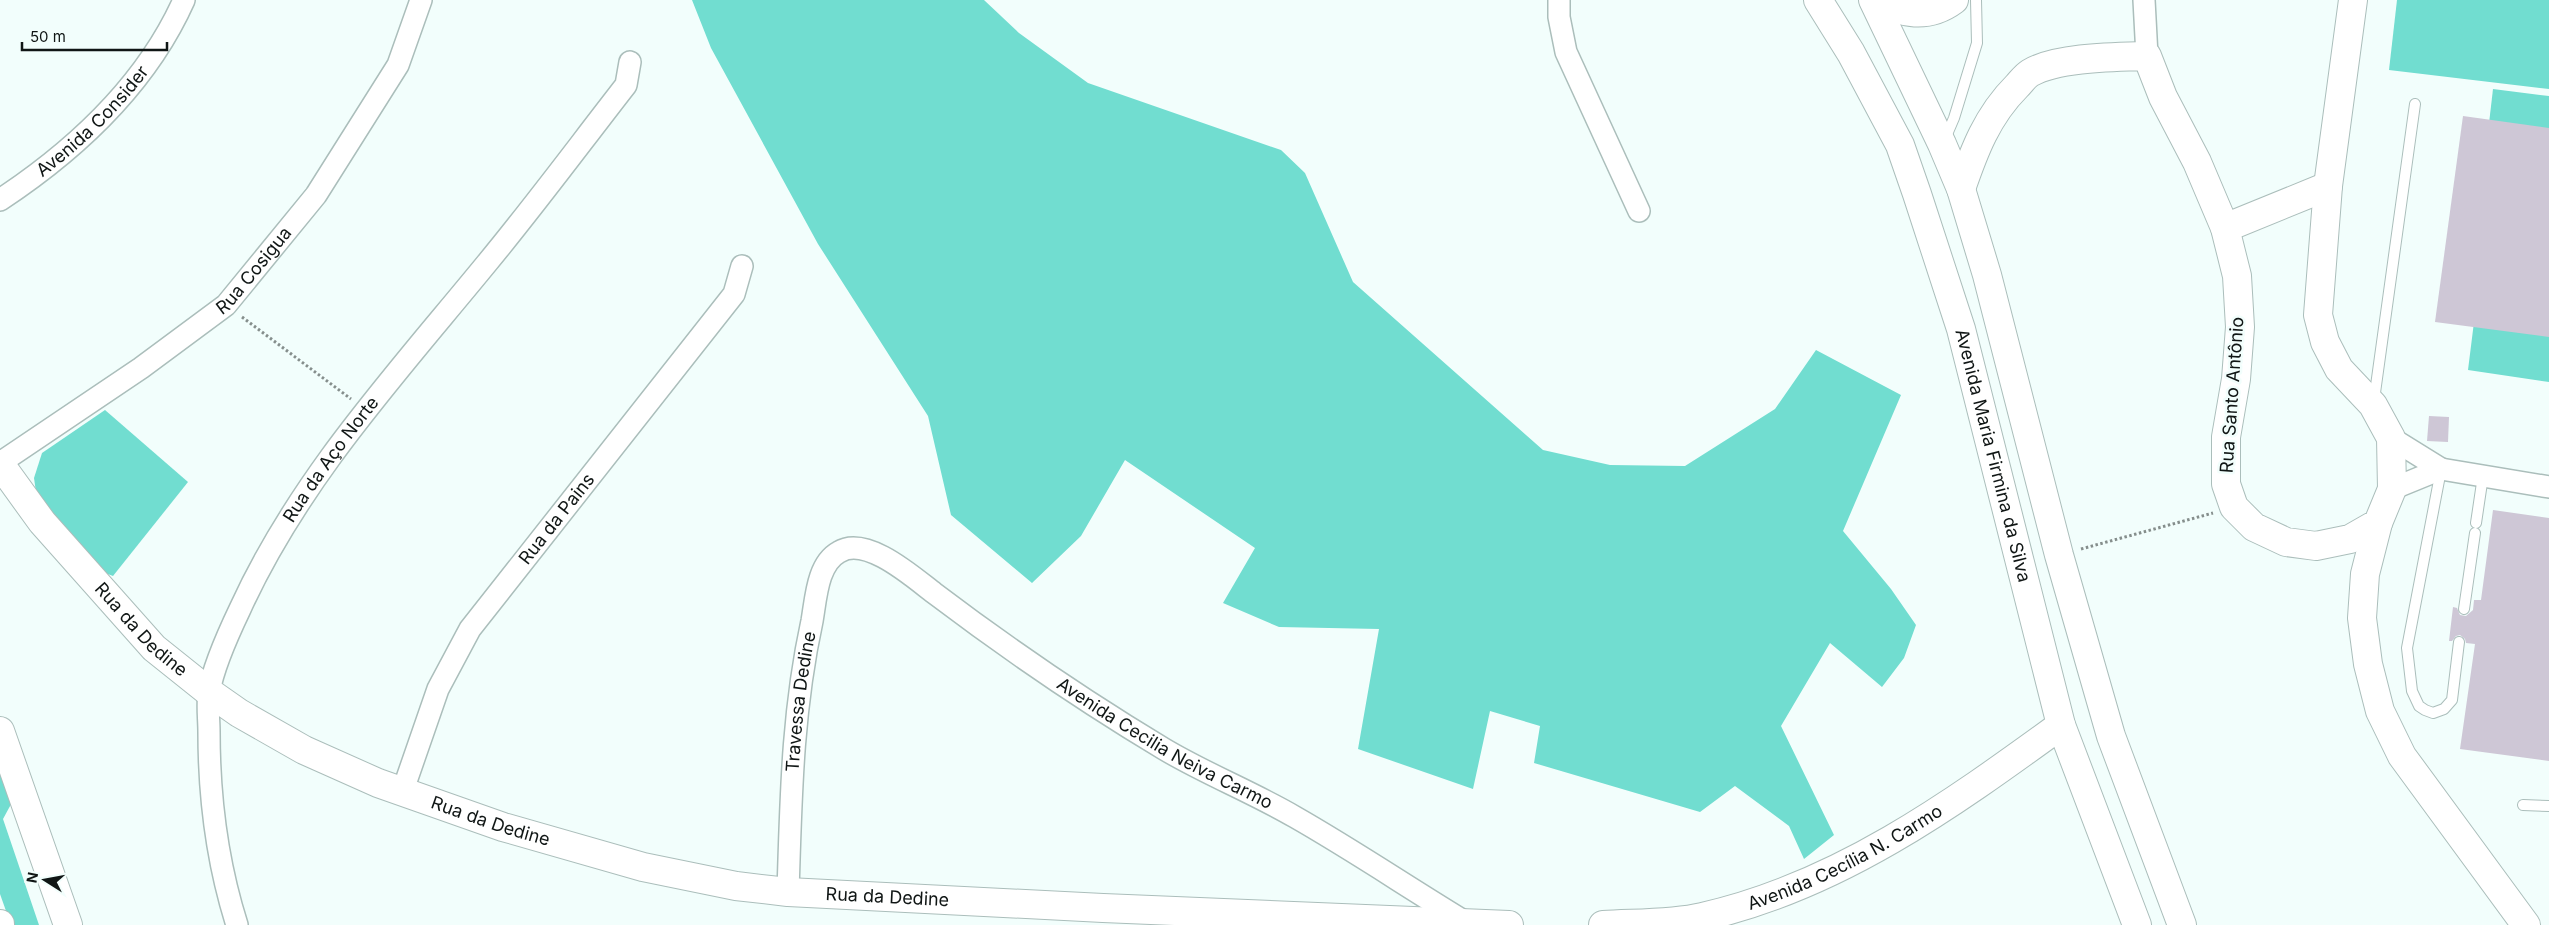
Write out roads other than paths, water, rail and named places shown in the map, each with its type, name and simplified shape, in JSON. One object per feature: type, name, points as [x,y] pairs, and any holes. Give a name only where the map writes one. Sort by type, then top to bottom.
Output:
[{"type":"main road","name":"Avenida Maria Firmina da Silva","points":[[1818,0],[1851,53],[1900,145],[1961,329],[2061,725],[2132,913]]},
{"type":"main road","points":[[1873,1],[1901,12],[1927,13],[1945,7],[1954,0]]},
{"type":"main road","points":[[2354,0],[2328,186],[2318,314],[2325,342],[2338,370],[2373,405],[2392,438],[2392,489],[2378,523],[2365,574],[2362,618],[2368,664],[2380,711],[2402,756],[2526,925]]},
{"type":"main road","points":[[1873,1],[1961,189],[1987,275],[2059,555],[2111,736],[2182,925]]},
{"type":"main road","points":[[1961,189],[1976,145],[1987,123],[2003,100],[2030,73],[2062,62],[2147,56]]},
{"type":"main road","name":"Rua Santo Antônio","points":[[2147,56],[2163,97],[2197,162],[2225,228],[2237,276],[2240,328],[2236,379],[2226,436],[2226,484],[2234,507],[2254,527],[2286,542],[2316,546],[2350,539],[2378,523]]},
{"type":"main road","points":[[1900,145],[1937,135]]},
{"type":"main road","points":[[2225,228],[2328,186]]},
{"type":"main road","name":"Rua da Dedine","points":[[0,463],[42,522],[154,648],[209,692],[239,713],[304,750],[378,783],[403,790],[503,827],[643,867],[736,886],[788,892],[1108,917]]},
{"type":"main road","name":"Avenida Cecília N. Carmo","points":[[1603,925],[1701,917],[1804,885],[1891,841],[1995,773],[2061,725]]},
{"type":"main road","points":[[0,732],[68,925]]},
{"type":"main road","points":[[2071,750],[2111,736]]},
{"type":"main road","points":[[2132,913],[2168,888]]},
{"type":"main road","points":[[1108,917],[1509,925]]},
{"type":"street","name":"Avenida Consider","points":[[0,200],[79,141],[112,109],[138,78],[173,26],[184,0]]},
{"type":"street","name":"Rua Cosigua","points":[[0,463],[142,368],[226,305],[316,195],[398,65],[422,0]]},
{"type":"street","points":[[1559,0],[1559,17],[1566,52],[1639,211]]},
{"type":"street","points":[[2144,0],[2147,56]]},
{"type":"street","name":"Rua da Aço Norte","points":[[237,925],[228,899],[214,820],[209,776],[209,692],[231,629],[260,565],[310,485],[365,410],[489,260],[626,85],[630,62]]},
{"type":"street","name":"Rua da Pains","points":[[403,790],[438,689],[451,660],[470,629],[734,294],[742,266]]},
{"type":"street","points":[[2392,438],[2441,469],[2549,486]]},
{"type":"street","points":[[2392,489],[2441,469]]},
{"type":"street","name":"Travessa Dedine","points":[[788,892],[792,758],[800,676],[821,574],[830,559],[839,551],[852,548],[872,551]]},
{"type":"street","name":"Avenida Cecilia Neiva Carmo","points":[[872,551],[902,569],[1016,655],[1083,699],[1167,750],[1294,816],[1467,923]]},
{"type":"lane","points":[[1937,135],[1954,118],[1977,43],[1976,0]]},
{"type":"lane","points":[[2373,405],[2415,104]]},
{"type":"lane","points":[[2441,469],[2407,648],[2412,691],[2419,706],[2424,710],[2433,713],[2444,709],[2452,700],[2459,642]]},
{"type":"lane","points":[[2464,609],[2483,476]]},
{"type":"lane","points":[[2523,805],[2549,806]]}]
